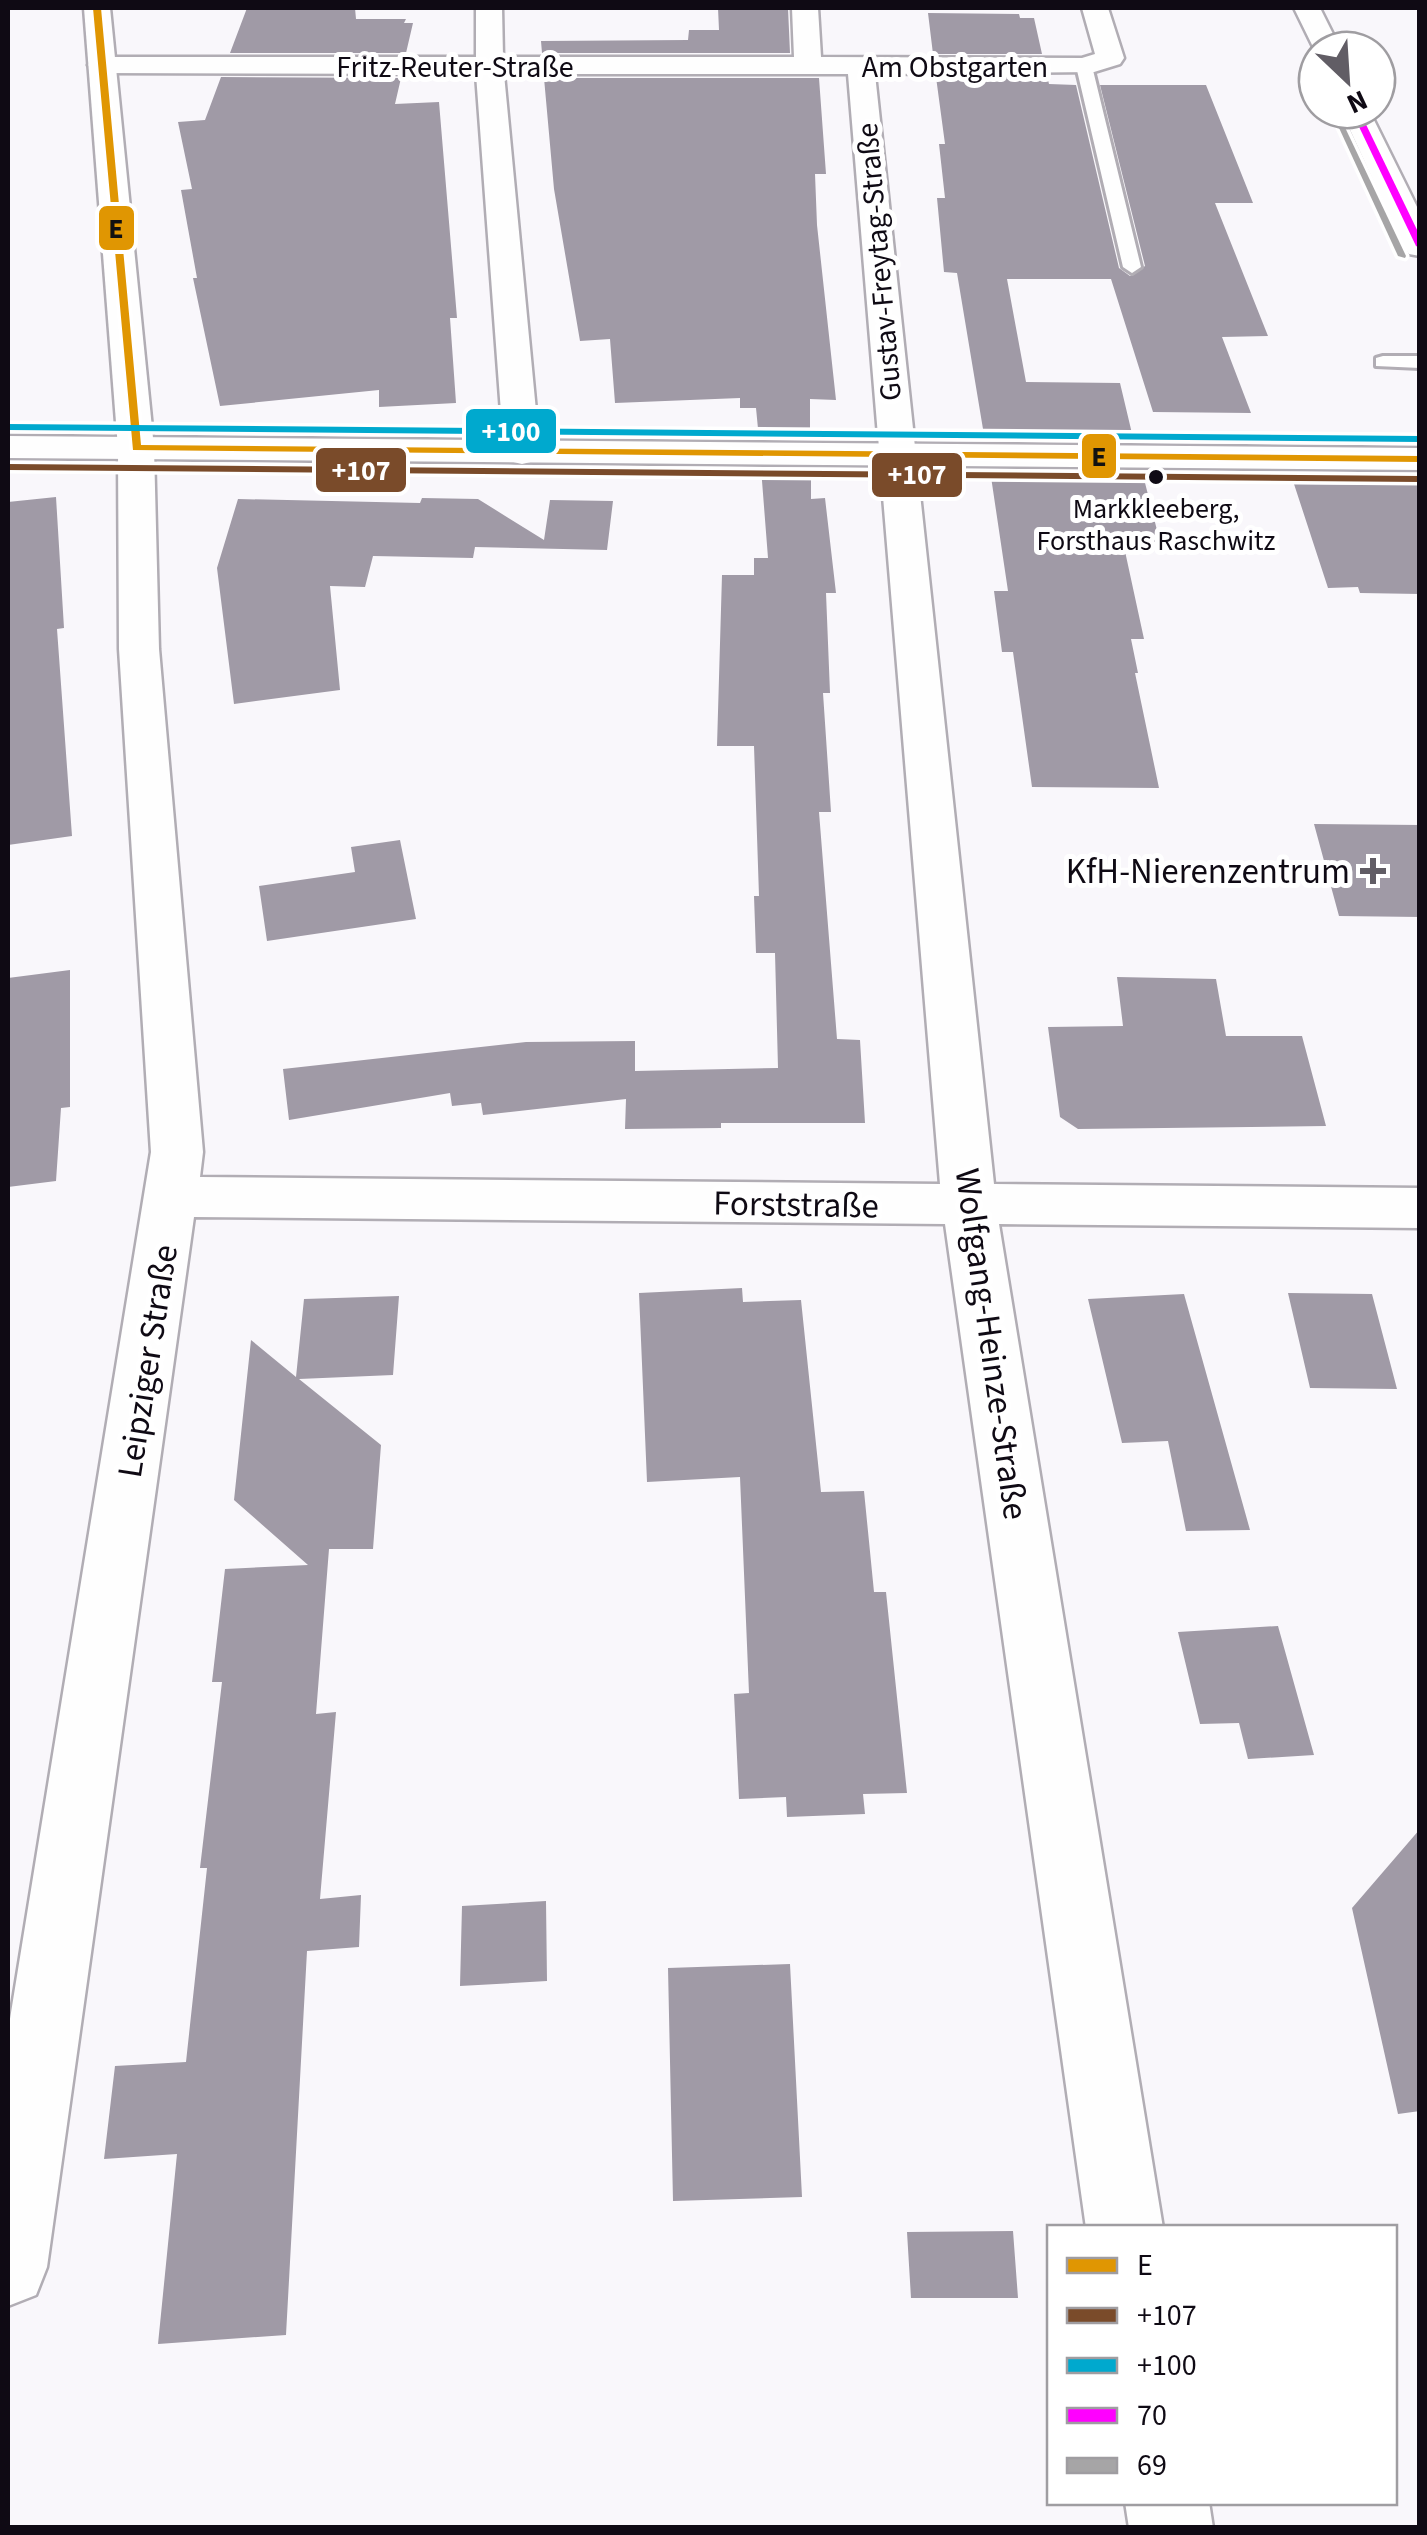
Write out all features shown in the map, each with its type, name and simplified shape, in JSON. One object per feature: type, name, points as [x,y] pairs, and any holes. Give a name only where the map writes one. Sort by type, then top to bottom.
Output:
[{"type":"street","name":"Leipziger Straße","points":[[8,2267],[177,1152],[139,649],[136,448],[97,8]]},
{"type":"street","points":[[489,8],[489,66],[522,453]]},
{"type":"street","points":[[806,8],[808,68]]},
{"type":"street","points":[[1093,64],[1110,58],[1095,8]]},
{"type":"street","name":"Am Obstgarten","points":[[808,68],[1093,64]]},
{"type":"street","name":"Fritz-Reuter-Straße","points":[[102,65],[808,68]]},
{"type":"street","name":"Gustav-Freytag-Straße","points":[[860,68],[900,456]]},
{"type":"street","points":[[1364,130],[1420,247]]},
{"type":"street","points":[[8,447],[1420,459]]},
{"type":"street","name":"Wolfgang-Heinze-Straße","points":[[900,456],[969,1206],[1125,2225]]},
{"type":"street","name":"Forststraße","points":[[172,1196],[1420,1208]]},
{"type":"lane","points":[[1093,64],[1132,268]]},
{"type":"lane","points":[[1383,362],[1420,362]]},
{"type":"building","points":[[247,8],[355,8],[356,19],[406,19],[404,23],[413,23],[406,53],[230,53]]},
{"type":"building","points":[[718,8],[788,8],[790,53],[542,53],[541,41],[688,40],[689,30],[719,30]]},
{"type":"building","points":[[928,13],[1019,14],[1020,18],[1034,18],[1042,54],[933,54]]},
{"type":"building","points":[[1047,76],[1049,84],[1076,85],[1119,268],[1130,276],[1145,266],[1100,85],[1206,85],[1253,203],[1215,203],[1268,336],[1222,337],[1251,413],[1153,412],[1111,279],[1007,279],[1026,382],[1120,383],[1134,442],[985,441],[957,273],[944,272],[937,198],[945,198],[939,144],[945,144],[936,77]]},
{"type":"building","points":[[221,77],[401,78],[395,104],[439,102],[457,318],[450,318],[456,403],[379,407],[379,390],[220,406],[193,278],[197,278],[181,190],[192,189],[178,122],[205,120]]},
{"type":"building","points":[[544,78],[819,78],[826,174],[815,174],[817,225],[836,400],[810,399],[810,439],[759,439],[756,408],[740,408],[740,398],[615,403],[610,339],[580,341],[554,189]]},
{"type":"building","points":[[761,468],[811,469],[811,499],[825,498],[836,593],[826,593],[830,693],[823,693],[831,812],[819,812],[837,1039],[860,1040],[865,1123],[721,1123],[721,1128],[625,1129],[626,1099],[483,1115],[481,1103],[452,1106],[450,1093],[289,1120],[283,1069],[526,1042],[635,1041],[635,1071],[778,1068],[775,953],[756,953],[754,896],[759,896],[754,746],[717,746],[722,575],[754,575],[754,558],[768,558]]},
{"type":"building","points":[[990,470],[1142,471],[1160,542],[1123,542],[1144,639],[1131,639],[1135,673],[1159,788],[1032,787],[1013,652],[1002,652],[994,591],[1008,591]]},
{"type":"building","points":[[1294,484],[1420,485],[1420,594],[1328,588]]},
{"type":"building","points":[[56,497],[64,628],[57,629],[72,836],[8,845],[8,502]]},
{"type":"building","points":[[422,498],[478,499],[544,540],[550,500],[613,501],[607,550],[475,547],[473,558],[373,556],[365,587],[330,586],[340,690],[234,704],[217,568],[238,499],[420,503]]},
{"type":"building","name":"KfH-Nierenzentrum","points":[[1314,824],[1420,825],[1420,917],[1339,916]]},
{"type":"building","points":[[400,840],[416,919],[267,941],[259,886],[355,872],[351,847]]},
{"type":"building","points":[[70,970],[70,1107],[61,1108],[56,1181],[8,1187],[8,978]]},
{"type":"building","points":[[1117,977],[1216,979],[1226,1036],[1302,1036],[1326,1126],[1078,1129],[1060,1117],[1048,1027],[1123,1026]]},
{"type":"building","points":[[742,1288],[743,1302],[801,1300],[821,1492],[864,1491],[874,1592],[886,1592],[907,1793],[863,1794],[865,1814],[787,1817],[786,1797],[739,1799],[734,1694],[749,1693],[740,1477],[647,1482],[639,1293]]},
{"type":"building","points":[[1288,1293],[1372,1294],[1397,1389],[1310,1388]]},
{"type":"building","points":[[1184,1294],[1250,1530],[1186,1531],[1168,1441],[1122,1443],[1088,1299]]},
{"type":"building","points":[[399,1296],[393,1375],[299,1379],[381,1445],[373,1549],[329,1549],[316,1714],[336,1712],[320,1899],[361,1895],[359,1947],[307,1951],[286,2335],[158,2344],[177,2154],[104,2159],[115,2066],[186,2062],[207,1868],[200,1868],[222,1682],[212,1682],[225,1569],[308,1565],[234,1500],[251,1340],[296,1377],[304,1299]]},
{"type":"building","points":[[1278,1626],[1314,1755],[1248,1759],[1239,1723],[1200,1724],[1178,1632]]},
{"type":"building","points":[[1420,1829],[1420,2111],[1398,2114],[1352,1908]]},
{"type":"building","points":[[546,1901],[547,1981],[460,1986],[462,1906]]},
{"type":"building","points":[[790,1964],[802,2197],[673,2201],[668,1968]]},
{"type":"building","points":[[1013,2231],[1018,2298],[911,2298],[907,2232]]},
{"type":"transit line","name":"E","points":[[97,8],[136,448]]},
{"type":"transit line","name":"69","points":[[1342,130],[1402,256]]},
{"type":"transit line","name":"70","points":[[1365,130],[1420,246]]},
{"type":"transit line","name":"+100","points":[[8,427],[1420,439]]},
{"type":"transit line","name":"E","points":[[136,448],[1420,459]]},
{"type":"transit line","name":"+107","points":[[8,467],[1420,479]]},
{"type":"place","name":"Markkleeberg, Forsthaus Raschwitz","points":[[1156,477]]},
{"type":"place","name":"KfH-Nierenzentrum","points":[[1373,871]]}]
